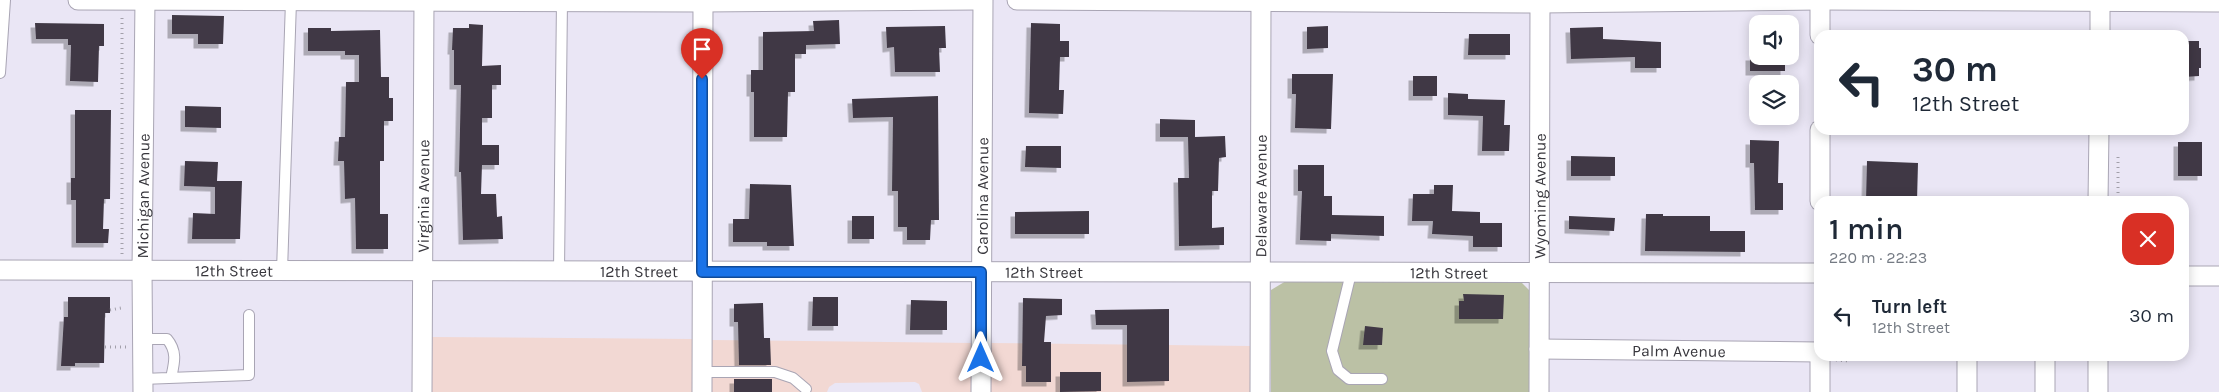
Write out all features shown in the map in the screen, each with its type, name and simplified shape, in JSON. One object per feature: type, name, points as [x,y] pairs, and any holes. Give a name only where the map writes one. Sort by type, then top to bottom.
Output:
[{"type":"street","points":[[78,0],[979,0]]},
{"type":"street","name":"Michigan Avenue","points":[[143,386],[142,270],[145,0]]},
{"type":"street","name":"Carolina Avenue","points":[[981,392],[983,0]]},
{"type":"street","points":[[1017,0],[2219,2]]},
{"type":"street","name":"Delaware Avenue","points":[[1260,392],[1261,0]]},
{"type":"street","points":[[1820,0],[1820,30]]},
{"type":"street","name":"Virginia Avenue","points":[[422,392],[424,1]]},
{"type":"street","points":[[702,392],[703,1]]},
{"type":"street","name":"Wyoming Avenue","points":[[1539,392],[1540,1]]},
{"type":"street","points":[[2100,1],[2100,30]]},
{"type":"street","points":[[1820,135],[1820,196]]},
{"type":"street","points":[[2098,196],[2099,135]]},
{"type":"street","name":"12th Street","points":[[0,270],[1814,273]]},
{"type":"street","points":[[2189,276],[2219,276]]},
{"type":"street","name":"Palm Avenue","points":[[1539,349],[1814,352]]},
{"type":"street","points":[[1820,361],[1820,392]]},
{"type":"street","points":[[1967,361],[1967,392]]},
{"type":"street","points":[[2045,361],[2045,392]]},
{"type":"street","points":[[2098,361],[2098,392]]},
{"type":"lane","points":[[0,73],[5,0]]},
{"type":"lane","points":[[282,271],[291,1]]},
{"type":"lane","points":[[559,271],[562,1]]},
{"type":"lane","points":[[1352,273],[1332,351],[1338,370],[1350,379],[1382,379]]},
{"type":"lane","points":[[143,386],[171,378],[249,375],[249,316]]},
{"type":"lane","points":[[142,339],[167,340],[173,346],[175,359],[171,378]]},
{"type":"lane","points":[[702,372],[776,372],[793,378],[806,389]]},
{"type":"path","points":[[122,0],[122,259]]},
{"type":"path","points":[[2118,148],[2118,196]]},
{"type":"path","points":[[110,310],[122,308]]},
{"type":"shaded area","points":[[431,337],[693,339],[693,392],[431,392]]},
{"type":"shaded area","points":[[710,340],[972,343],[972,392],[922,392],[919,384],[915,382],[835,383],[829,387],[827,392],[711,392]]},
{"type":"shaded area","points":[[990,343],[1251,346],[1251,392],[990,392]]},
{"type":"green space","points":[[1513,280],[1521,282],[1530,291],[1531,392],[1271,392],[1271,290],[1286,281]]},
{"type":"building","points":[[172,15],[224,16],[223,44],[198,44],[198,34],[172,34]]},
{"type":"building","points":[[839,20],[840,44],[806,45],[806,54],[795,54],[795,92],[788,92],[787,137],[754,137],[754,92],[751,92],[751,70],[763,70],[763,32],[814,31],[813,21]]},
{"type":"building","points":[[35,23],[104,24],[104,46],[99,46],[98,82],[70,81],[71,45],[68,45],[68,39],[36,39]]},
{"type":"building","points":[[1031,23],[1060,24],[1060,41],[1069,41],[1069,57],[1060,57],[1059,90],[1064,90],[1063,114],[1029,113]]},
{"type":"building","points":[[469,24],[483,25],[482,66],[501,65],[501,85],[492,85],[492,118],[482,118],[482,145],[499,145],[499,165],[482,165],[481,194],[496,194],[497,217],[502,216],[503,239],[463,240],[461,172],[459,172],[461,85],[454,85],[454,50],[452,50],[453,28],[469,28]]},
{"type":"building","points":[[945,26],[946,48],[939,48],[940,72],[895,72],[894,47],[887,48],[886,27]]},
{"type":"building","points":[[1328,26],[1328,48],[1307,49],[1307,27]]},
{"type":"building","points":[[1603,27],[1603,39],[1661,42],[1661,68],[1635,68],[1635,57],[1571,59],[1570,28]]},
{"type":"building","points":[[308,28],[331,28],[331,31],[380,30],[381,77],[389,77],[389,98],[393,98],[393,121],[384,121],[384,161],[380,161],[380,214],[388,214],[388,249],[356,249],[355,198],[345,199],[344,161],[338,161],[339,137],[345,137],[346,82],[359,82],[359,55],[345,55],[345,51],[308,51]]},
{"type":"building","points":[[1469,34],[1510,34],[1510,55],[1468,55]]},
{"type":"building","points":[[2189,41],[2199,41],[2199,48],[2201,48],[2199,76],[2189,77]]},
{"type":"building","points":[[1750,65],[1785,65],[1785,71],[1750,71]]},
{"type":"building","points":[[1292,74],[1333,74],[1331,129],[1295,128],[1296,94],[1292,94]]},
{"type":"building","points":[[1413,76],[1437,76],[1437,96],[1413,96]]},
{"type":"building","points":[[1448,93],[1468,94],[1468,99],[1505,100],[1504,125],[1510,125],[1509,151],[1482,151],[1483,116],[1448,115]]},
{"type":"building","points":[[938,96],[939,220],[931,220],[930,240],[907,240],[907,227],[898,227],[898,191],[892,191],[893,117],[853,118],[852,99]]},
{"type":"building","points":[[185,106],[221,107],[221,128],[185,127]]},
{"type":"building","points":[[75,110],[111,110],[110,199],[104,199],[103,229],[109,229],[108,243],[76,243],[76,200],[71,200],[71,178],[75,178]]},
{"type":"building","points":[[1160,119],[1195,120],[1195,137],[1225,136],[1226,157],[1219,158],[1218,191],[1212,191],[1212,228],[1224,227],[1224,245],[1179,246],[1178,178],[1189,178],[1188,137],[1160,137]]},
{"type":"building","points":[[1750,140],[1779,141],[1778,183],[1783,183],[1783,210],[1755,210],[1754,163],[1750,163]]},
{"type":"building","points":[[2178,142],[2202,142],[2202,176],[2178,176]]},
{"type":"building","points":[[1026,146],[1061,146],[1061,168],[1025,167]]},
{"type":"building","points":[[1571,156],[1615,157],[1615,176],[1571,176]]},
{"type":"building","points":[[185,161],[218,162],[217,181],[242,181],[240,239],[192,239],[193,213],[215,214],[215,187],[184,186]]},
{"type":"building","points":[[1867,161],[1918,163],[1917,196],[1866,196]]},
{"type":"building","points":[[1298,165],[1324,165],[1324,196],[1332,196],[1332,215],[1384,216],[1384,236],[1331,234],[1331,241],[1300,240],[1302,191],[1298,191]]},
{"type":"building","points":[[750,184],[791,185],[794,246],[767,246],[767,242],[733,242],[733,219],[749,219]]},
{"type":"building","points":[[1434,185],[1453,185],[1452,211],[1480,212],[1480,223],[1502,223],[1502,247],[1473,247],[1473,236],[1432,234],[1433,221],[1412,221],[1413,194],[1434,194]]},
{"type":"building","points":[[1089,211],[1089,234],[1015,234],[1015,212]]},
{"type":"building","points":[[1646,214],[1710,216],[1710,231],[1745,231],[1745,252],[1645,251]]},
{"type":"building","points":[[852,216],[874,216],[874,239],[852,239]]},
{"type":"building","points":[[1569,216],[1615,218],[1614,231],[1569,229]]},
{"type":"building","points":[[1463,294],[1504,295],[1503,319],[1459,319],[1459,301],[1464,301]]},
{"type":"building","points":[[68,297],[110,297],[110,313],[105,313],[104,363],[75,363],[75,366],[61,366],[64,317],[68,317]]},
{"type":"building","points":[[813,297],[838,297],[838,326],[812,326]]},
{"type":"building","points":[[1023,298],[1062,299],[1062,315],[1046,316],[1044,342],[1051,342],[1051,382],[1026,382],[1026,366],[1022,366]]},
{"type":"building","points":[[911,300],[947,301],[947,330],[910,330]]},
{"type":"building","points":[[763,303],[764,338],[770,338],[771,365],[739,365],[738,322],[734,322],[734,304]]},
{"type":"building","points":[[1169,309],[1169,381],[1127,382],[1127,325],[1096,325],[1095,310]]},
{"type":"building","points":[[1365,326],[1383,328],[1382,345],[1363,345]]},
{"type":"building","points":[[1060,372],[1101,372],[1101,391],[1060,392]]},
{"type":"building","points":[[734,379],[772,379],[772,392],[734,392]]},
{"type":"route","points":[[702,79],[702,272],[981,272],[981,358]]}]
